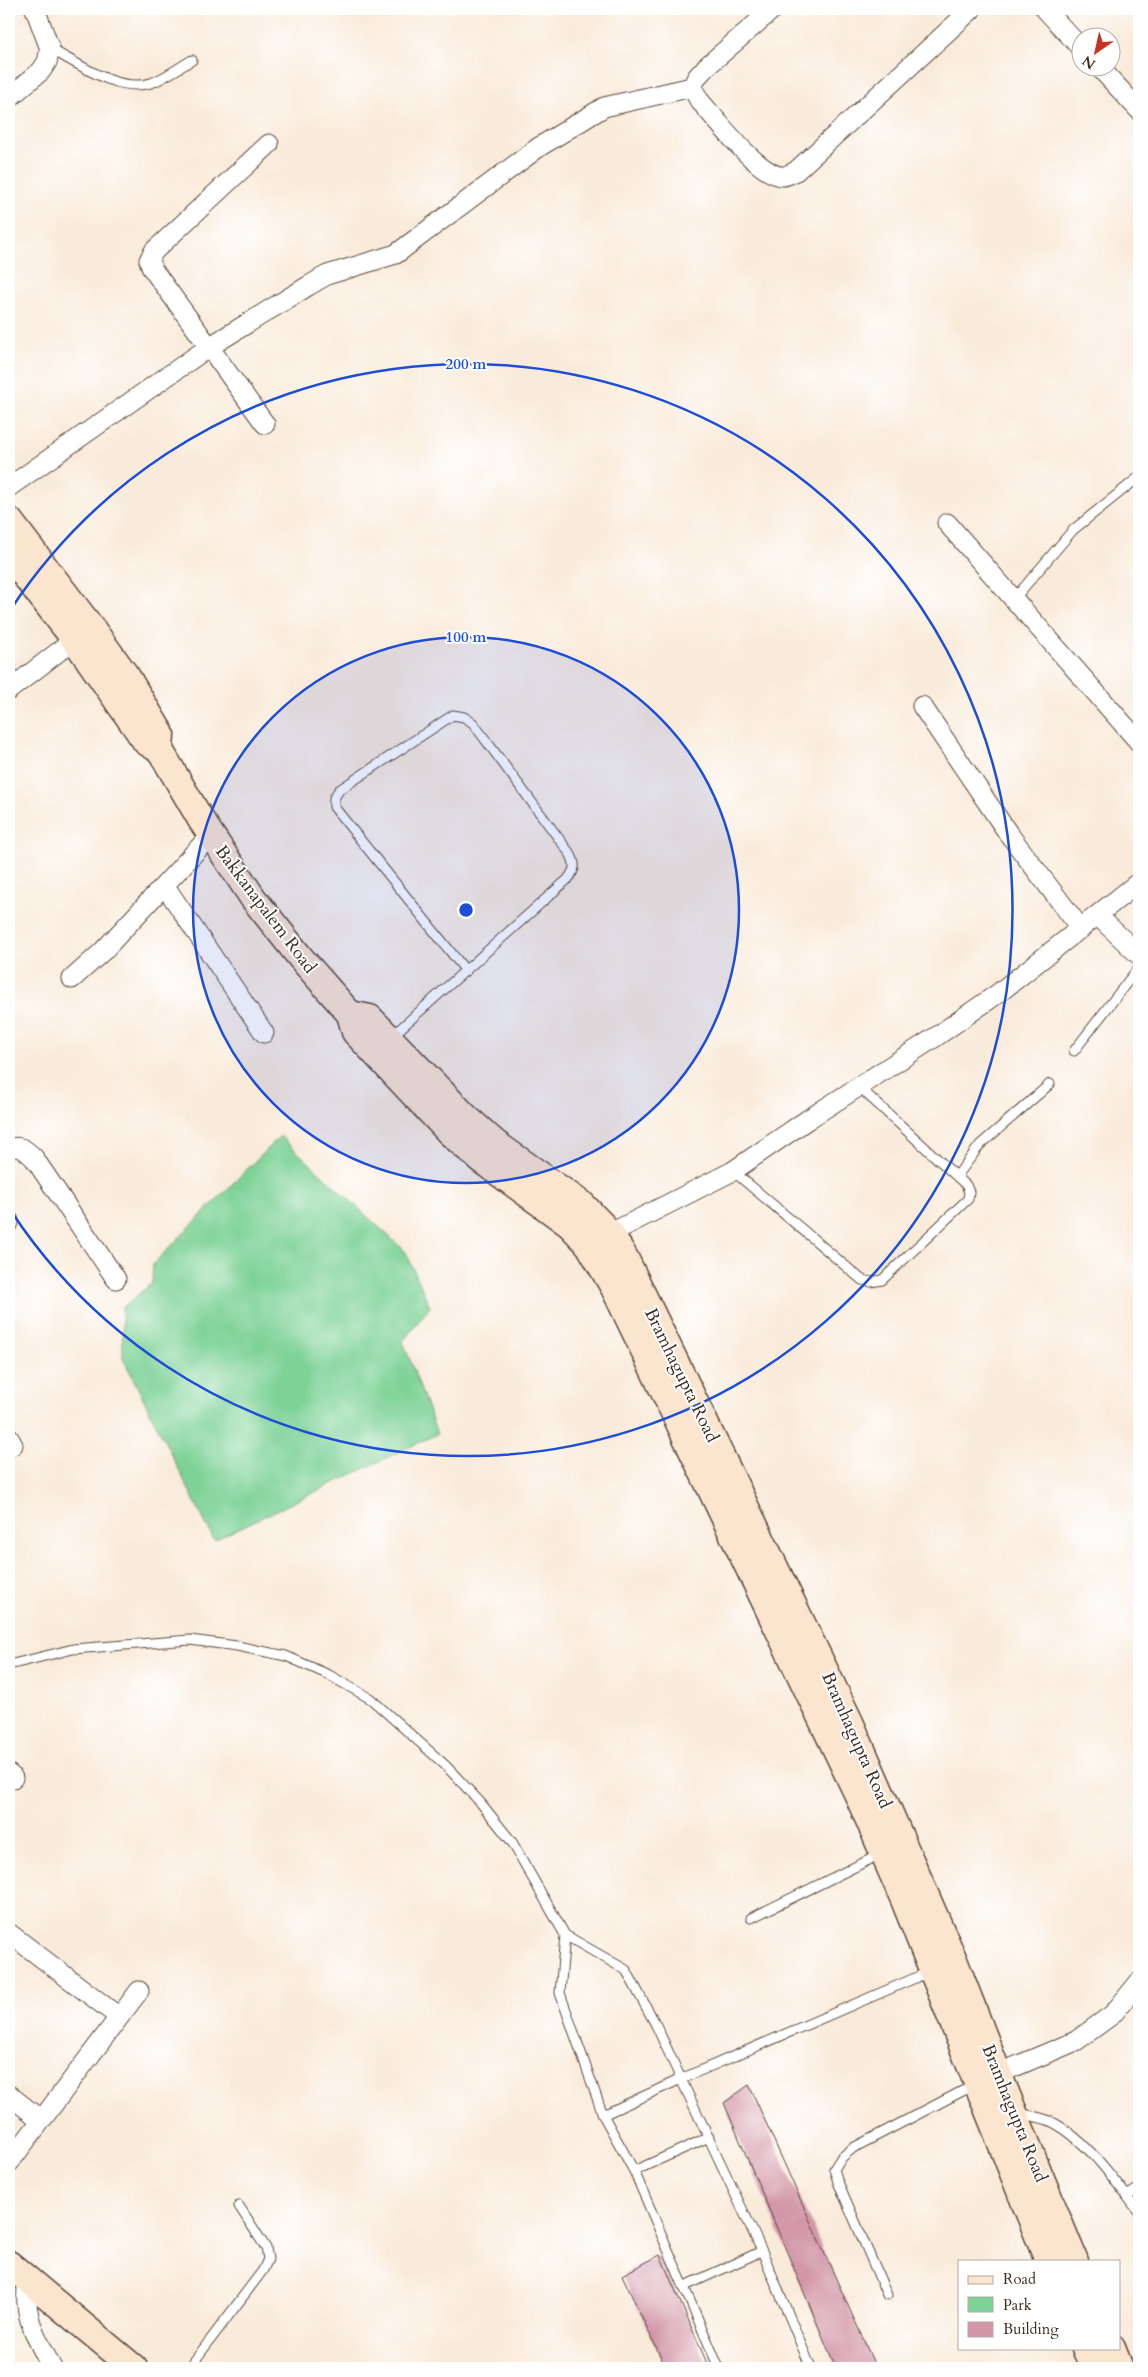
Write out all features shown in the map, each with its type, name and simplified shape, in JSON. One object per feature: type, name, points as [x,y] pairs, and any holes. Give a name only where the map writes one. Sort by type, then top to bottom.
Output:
[{"type":"street","points":[[692,87],[697,77],[706,67],[773,9]]},
{"type":"street","points":[[692,87],[699,100],[760,167],[784,177],[796,171],[972,9]]},
{"type":"street","points":[[1045,9],[1070,36]]},
{"type":"street","points":[[9,98],[41,71],[47,62],[50,49],[38,10]]},
{"type":"street","points":[[1109,78],[1139,110]]},
{"type":"street","points":[[9,486],[209,347],[327,275],[396,254],[539,147],[604,107],[692,87]]},
{"type":"street","points":[[265,424],[151,267],[149,260],[154,250],[269,144]]},
{"type":"street","name":"Bakkanapalem Road","points":[[9,520],[83,633],[127,677],[161,734],[160,750],[211,836],[253,898],[300,957],[350,1014],[355,1032],[450,1133],[481,1160],[570,1225],[599,1239]]},
{"type":"street","points":[[947,523],[1139,742]]},
{"type":"street","points":[[9,555],[83,633],[9,690]]},
{"type":"street","points":[[922,706],[1008,833],[1081,929]]},
{"type":"street","points":[[72,979],[103,952],[211,836]]},
{"type":"street","points":[[350,1014],[370,1018],[495,1143],[583,1205],[599,1239],[733,1171],[1000,992],[1139,882]]},
{"type":"street","points":[[165,886],[264,1033]]},
{"type":"street","points":[[1098,916],[1139,955]]},
{"type":"street","points":[[9,1149],[14,1146],[24,1148],[34,1158],[116,1278]]},
{"type":"street","name":"Bramhagupta Road","points":[[599,1239],[614,1288],[856,1791],[884,1853],[932,1970],[988,2078],[1014,2112],[1075,2260]]},
{"type":"street","name":"Bramhagupta Road","points":[[599,1239],[629,1267],[850,1722],[954,1960],[988,2078],[1048,2260]]},
{"type":"street","points":[[9,1933],[119,2017]]},
{"type":"street","points":[[988,2078],[1076,2042],[1113,2014],[1139,1982]]},
{"type":"street","points":[[9,2163],[139,1991]]},
{"type":"street","points":[[9,2095],[41,2120]]},
{"type":"street","points":[[19,2272],[32,2328],[52,2368]]},
{"type":"street","points":[[19,2272],[134,2368]]},
{"type":"street","points":[[1086,2350],[1093,2368]]},
{"type":"street","points":[[1113,2350],[1120,2368]]},
{"type":"lane","points":[[50,49],[112,81],[133,85],[152,82],[192,60]]},
{"type":"lane","points":[[1014,599],[1073,530],[1139,478]]},
{"type":"lane","points":[[390,1038],[568,879],[574,872],[576,864],[473,723],[464,717],[452,715],[339,790],[334,798],[334,806],[466,970]]},
{"type":"lane","points":[[1074,1051],[1139,967]]},
{"type":"lane","points":[[956,1176],[980,1145],[1050,1084]]},
{"type":"lane","points":[[733,1171],[862,1280],[871,1282],[882,1280],[968,1200],[969,1192],[956,1176],[859,1087]]},
{"type":"lane","points":[[9,1665],[73,1649],[190,1640],[238,1646],[286,1656],[329,1675],[371,1699],[445,1765],[480,1802],[512,1842],[565,1934],[626,1970],[656,2025],[762,2251],[810,2368]]},
{"type":"lane","points":[[751,1918],[884,1853]]},
{"type":"lane","points":[[565,1934],[560,1993],[603,2114],[634,2171],[719,2368]]},
{"type":"lane","points":[[603,2114],[932,1970]]},
{"type":"lane","points":[[887,2295],[834,2169],[841,2158],[853,2148],[988,2078]]},
{"type":"lane","points":[[1014,2112],[1048,2120],[1065,2129],[1086,2148],[1139,2212]]},
{"type":"lane","points":[[634,2171],[708,2137]]},
{"type":"lane","points":[[1127,2196],[1139,2188]]},
{"type":"lane","points":[[188,2368],[263,2270],[268,2258],[266,2248],[239,2206]]},
{"type":"lane","points":[[683,2287],[762,2251]]},
{"type":"green space","points":[[280,1136],[406,1252],[430,1307],[403,1341],[437,1434],[214,1540],[123,1358],[122,1308],[152,1283],[153,1264]]},
{"type":"building","points":[[749,2085],[876,2368],[836,2368],[724,2103]]},
{"type":"building","points":[[660,2255],[709,2368],[666,2368],[622,2275]]}]
